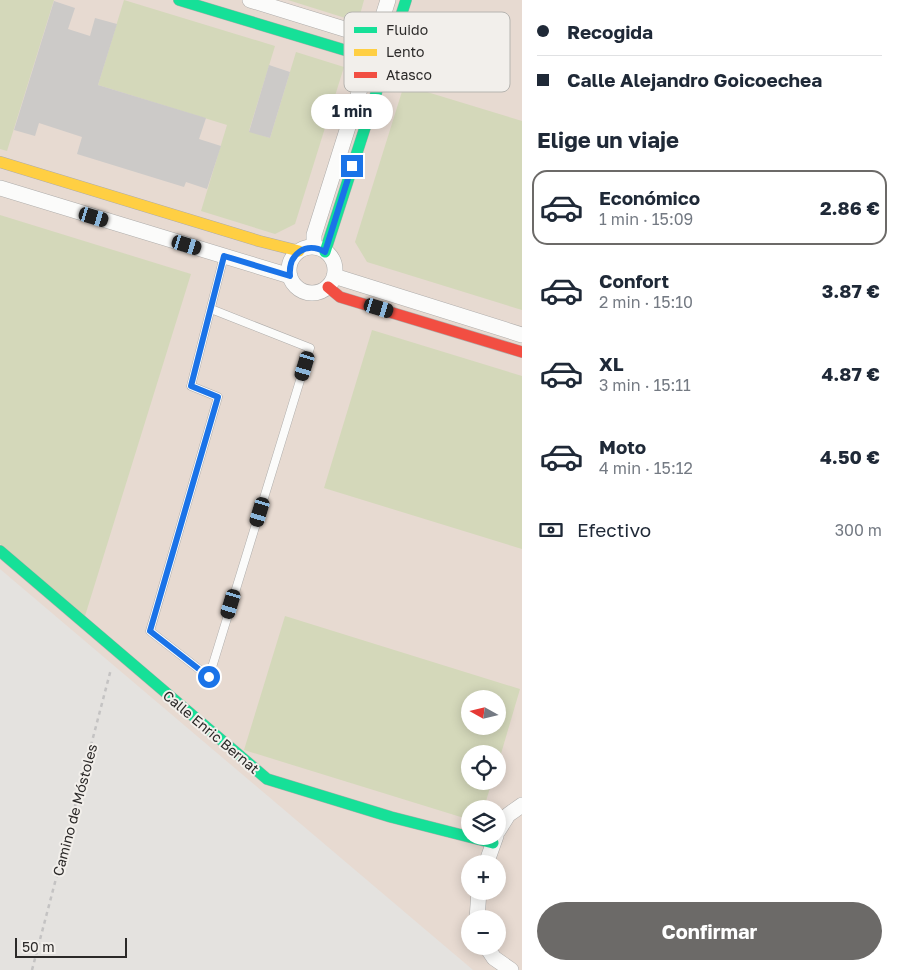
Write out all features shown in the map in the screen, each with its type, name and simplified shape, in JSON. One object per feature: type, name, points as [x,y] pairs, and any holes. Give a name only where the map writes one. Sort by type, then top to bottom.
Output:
[{"type":"street","points":[[179,0],[344,50]]},
{"type":"street","points":[[250,0],[344,29]]},
{"type":"street","points":[[384,12],[388,0]]},
{"type":"street","points":[[401,12],[406,0]]},
{"type":"street","points":[[313,250],[314,235],[359,92]]},
{"type":"street","points":[[0,162],[259,241],[313,250],[334,263],[331,282],[321,291],[305,292],[293,283],[290,276],[290,262],[313,250],[371,92]]},
{"type":"street","points":[[0,188],[290,276]]},
{"type":"street","points":[[331,282],[522,335]]},
{"type":"street","points":[[331,282],[340,297],[522,352]]},
{"type":"street","name":"Calle Enric Bernat","points":[[0,551],[267,779],[391,817],[461,830]]},
{"type":"street","points":[[506,818],[522,805]]},
{"type":"street","points":[[492,955],[511,970]]},
{"type":"lane","points":[[211,309],[310,348],[209,677],[150,631],[218,397],[191,386],[224,256]]},
{"type":"path","name":"Camino de Móstoles","points":[[32,970],[116,650]]},
{"type":"shaded area","points":[[0,0],[522,0],[522,970],[473,970],[0,569]]},
{"type":"green space","points":[[0,0],[54,0],[7,151],[0,149]]},
{"type":"green space","points":[[124,0],[275,46],[249,131],[270,138],[296,52],[344,67],[295,224],[275,234],[201,211],[227,125],[98,85]]},
{"type":"green space","points":[[288,0],[364,0],[361,12],[344,12],[344,18]]},
{"type":"green space","points":[[402,92],[427,92],[522,121],[522,310],[367,262],[355,242]]},
{"type":"green space","points":[[0,215],[191,274],[85,616],[0,544]]},
{"type":"green space","points":[[372,330],[522,376],[522,549],[324,488]]},
{"type":"green space","points":[[285,616],[520,689],[504,745],[461,745],[461,790],[489,790],[486,800],[461,800],[461,817],[244,750]]},
{"type":"building","points":[[54,1],[75,8],[68,29],[90,36],[95,18],[117,24],[98,85],[206,118],[199,139],[221,146],[207,189],[186,182],[184,187],[77,154],[82,137],[39,123],[35,136],[14,130]]},
{"type":"building","points":[[269,65],[290,72],[270,138],[249,132]]},
{"type":"traffic: fast","points":[[179,0],[344,50]]},
{"type":"traffic: fast","points":[[402,12],[406,0]]},
{"type":"traffic: fast","points":[[325,252],[376,92]]},
{"type":"traffic: fast","points":[[0,551],[267,779],[391,817],[461,835]]},
{"type":"traffic: slow","points":[[0,162],[259,241],[299,251]]},
{"type":"traffic: jam","points":[[328,287],[340,297],[522,352]]},
{"type":"route","points":[[209,677],[150,631],[218,397],[191,386],[224,256],[290,276],[290,262],[299,251],[314,247],[325,252],[352,166]]}]
